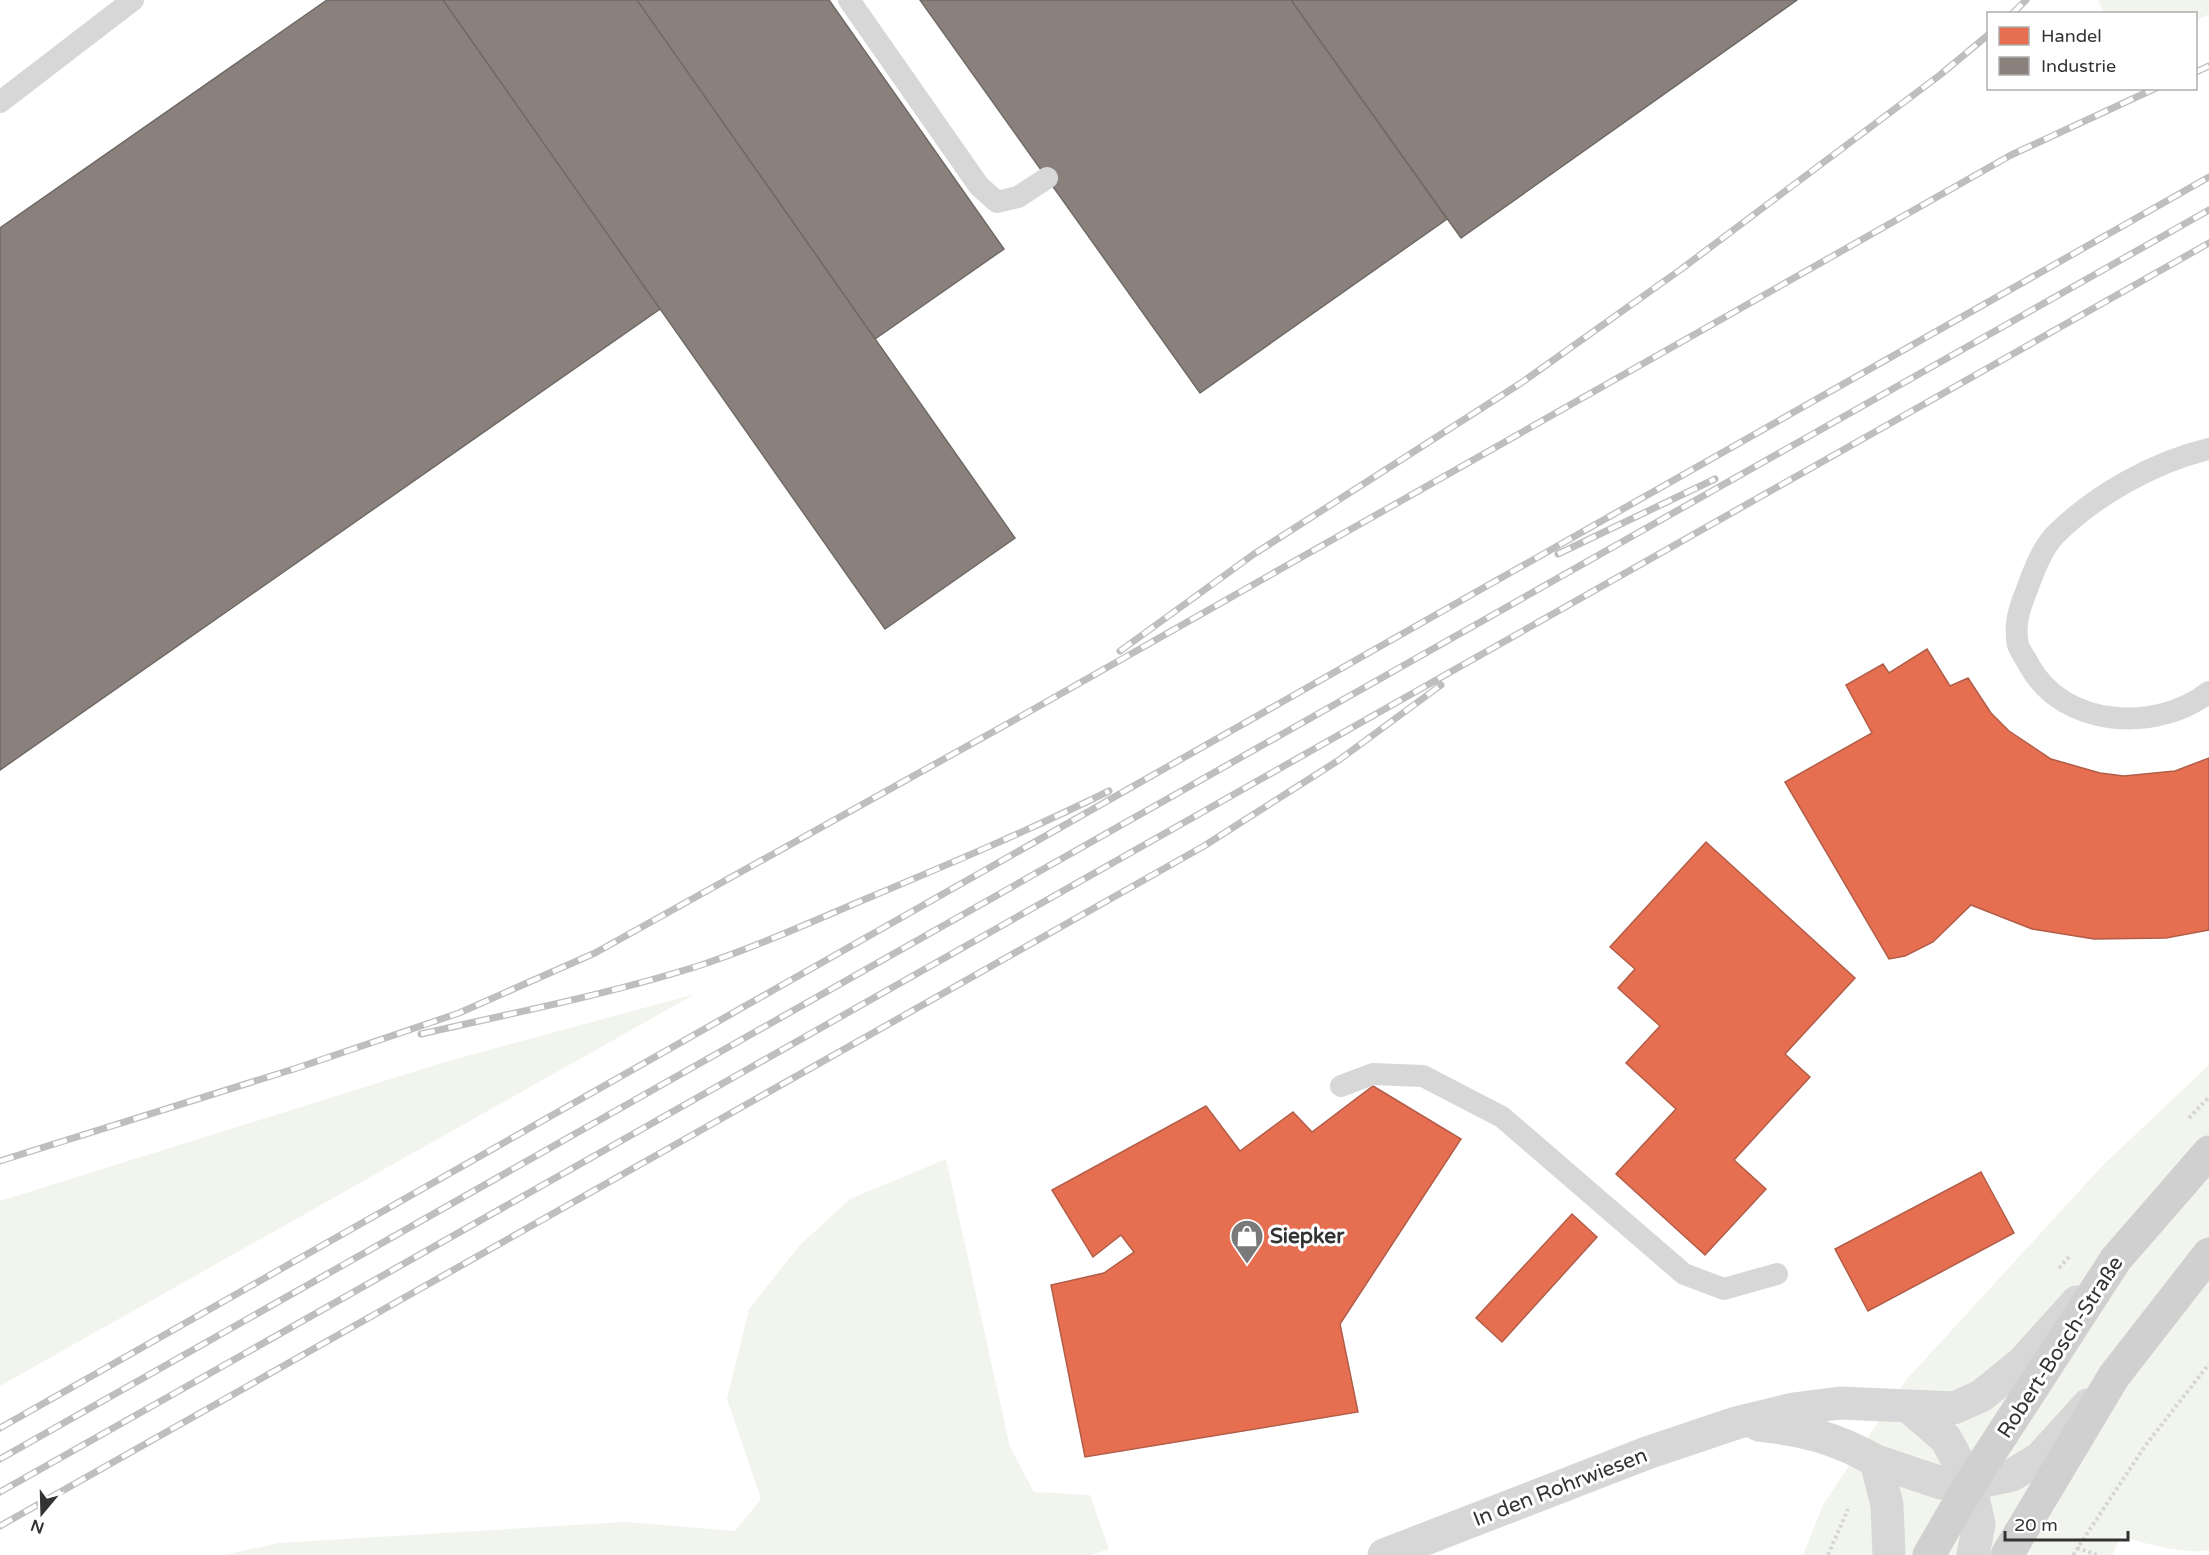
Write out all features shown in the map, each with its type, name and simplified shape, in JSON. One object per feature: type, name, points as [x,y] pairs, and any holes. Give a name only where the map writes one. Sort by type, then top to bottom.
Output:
[{"type":"main road","name":"Robert-Bosch-Straße","points":[[1929,1555],[1970,1484],[2116,1259],[2209,1152]]},
{"type":"main road","points":[[2007,1555],[2114,1376],[2209,1254]]},
{"type":"street","name":"In den Rohrwiesen","points":[[1384,1555],[1647,1453],[1736,1422],[1793,1409],[1839,1403],[1954,1408],[1981,1396],[2023,1362],[2116,1259]]},
{"type":"street","name":"In den Rohrwiesen","points":[[1736,1422],[1797,1429],[1845,1443],[1876,1461],[1941,1483],[1970,1484],[2012,1475],[2040,1458],[2114,1376]]},
{"type":"street","points":[[1908,1406],[1946,1439],[1970,1484],[1979,1524],[1973,1555]]},
{"type":"street","points":[[1876,1461],[1887,1505],[1889,1555]]},
{"type":"lane","points":[[0,102],[133,0]]},
{"type":"lane","points":[[849,0],[979,186],[997,202],[1018,197],[1047,178]]},
{"type":"lane","points":[[2209,449],[2140,474],[2089,507],[2054,536],[2037,563],[2017,616],[2019,645],[2034,675],[2060,698],[2075,707],[2109,717],[2145,718],[2178,710],[2209,692]]},
{"type":"lane","points":[[1341,1086],[1373,1074],[1423,1076],[1502,1117],[1684,1274],[1724,1289],[1777,1274]]},
{"type":"path","points":[[2073,1555],[2145,1446],[2209,1364]]},
{"type":"path","points":[[2077,1548],[2097,1555]]},
{"type":"shaded area","points":[[2098,0],[2209,0],[2209,14],[2197,20],[2197,12],[2104,12]]},
{"type":"shaded area","points":[[695,994],[0,1386],[0,1201],[445,1062]]},
{"type":"shaded area","points":[[2209,1065],[2209,1550],[2178,1550],[2121,1536],[2112,1555],[1803,1555],[1823,1505],[1906,1380],[2103,1165]]},
{"type":"shaded area","points":[[946,1159],[1010,1447],[1034,1492],[1090,1495],[1109,1549],[1091,1555],[225,1555],[279,1543],[624,1522],[735,1531],[761,1499],[727,1399],[749,1309],[800,1245],[850,1199]]},
{"type":"building: Handel","points":[[1927,649],[1950,686],[1968,678],[1991,713],[2009,731],[2051,759],[2100,773],[2124,776],[2175,771],[2209,758],[2209,930],[2166,938],[2094,939],[2032,929],[1971,905],[1933,942],[1905,956],[1889,959],[1785,782],[1872,733],[1846,685],[1883,664],[1889,673]]},
{"type":"building: Handel","points":[[1706,842],[1855,978],[1785,1054],[1810,1077],[1734,1160],[1766,1189],[1705,1255],[1616,1174],[1676,1109],[1626,1063],[1660,1026],[1618,988],[1635,969],[1610,947]]},
{"type":"building: Handel","name":"Siepker","points":[[1373,1086],[1461,1139],[1340,1324],[1358,1412],[1085,1457],[1051,1285],[1104,1273],[1134,1252],[1121,1235],[1093,1257],[1052,1190],[1206,1106],[1240,1151],[1293,1112],[1312,1132]]},
{"type":"building: Handel","points":[[1981,1172],[2014,1233],[1868,1311],[1835,1249]]},
{"type":"building: Handel","points":[[1572,1214],[1597,1237],[1502,1342],[1476,1318]]},
{"type":"building: Industrie","points":[[327,0],[443,0],[660,309],[0,770],[0,228]]},
{"type":"building: Industrie","points":[[443,0],[637,0],[1015,538],[885,629]]},
{"type":"building: Industrie","points":[[637,0],[829,0],[1004,249],[875,339]]},
{"type":"building: Industrie","points":[[920,0],[1291,0],[1447,219],[1200,393]]},
{"type":"building: Industrie","points":[[1291,0],[1797,0],[1461,238]]},
{"type":"railway","points":[[2014,12],[2026,0]]},
{"type":"railway","points":[[1120,651],[1254,554],[1521,383],[1680,270],[1940,75],[1987,36]]},
{"type":"railway","points":[[2197,72],[2209,66]]},
{"type":"railway","points":[[291,1070],[459,1013],[595,953],[1025,714],[2011,155],[2152,90]]},
{"type":"railway","points":[[0,1428],[2209,177]]},
{"type":"railway","points":[[0,1459],[2209,210]]},
{"type":"railway","points":[[0,1492],[2209,243]]},
{"type":"railway","points":[[1558,554],[1715,479]]},
{"type":"railway","points":[[0,1526],[1204,846],[1339,760],[1441,685]]},
{"type":"railway","points":[[421,1034],[593,995],[717,960],[959,859],[1109,791]]},
{"type":"railway","points":[[0,1161],[300,1067]]},
{"type":"place","name":"Siepker","points":[[1247,1265]]}]
